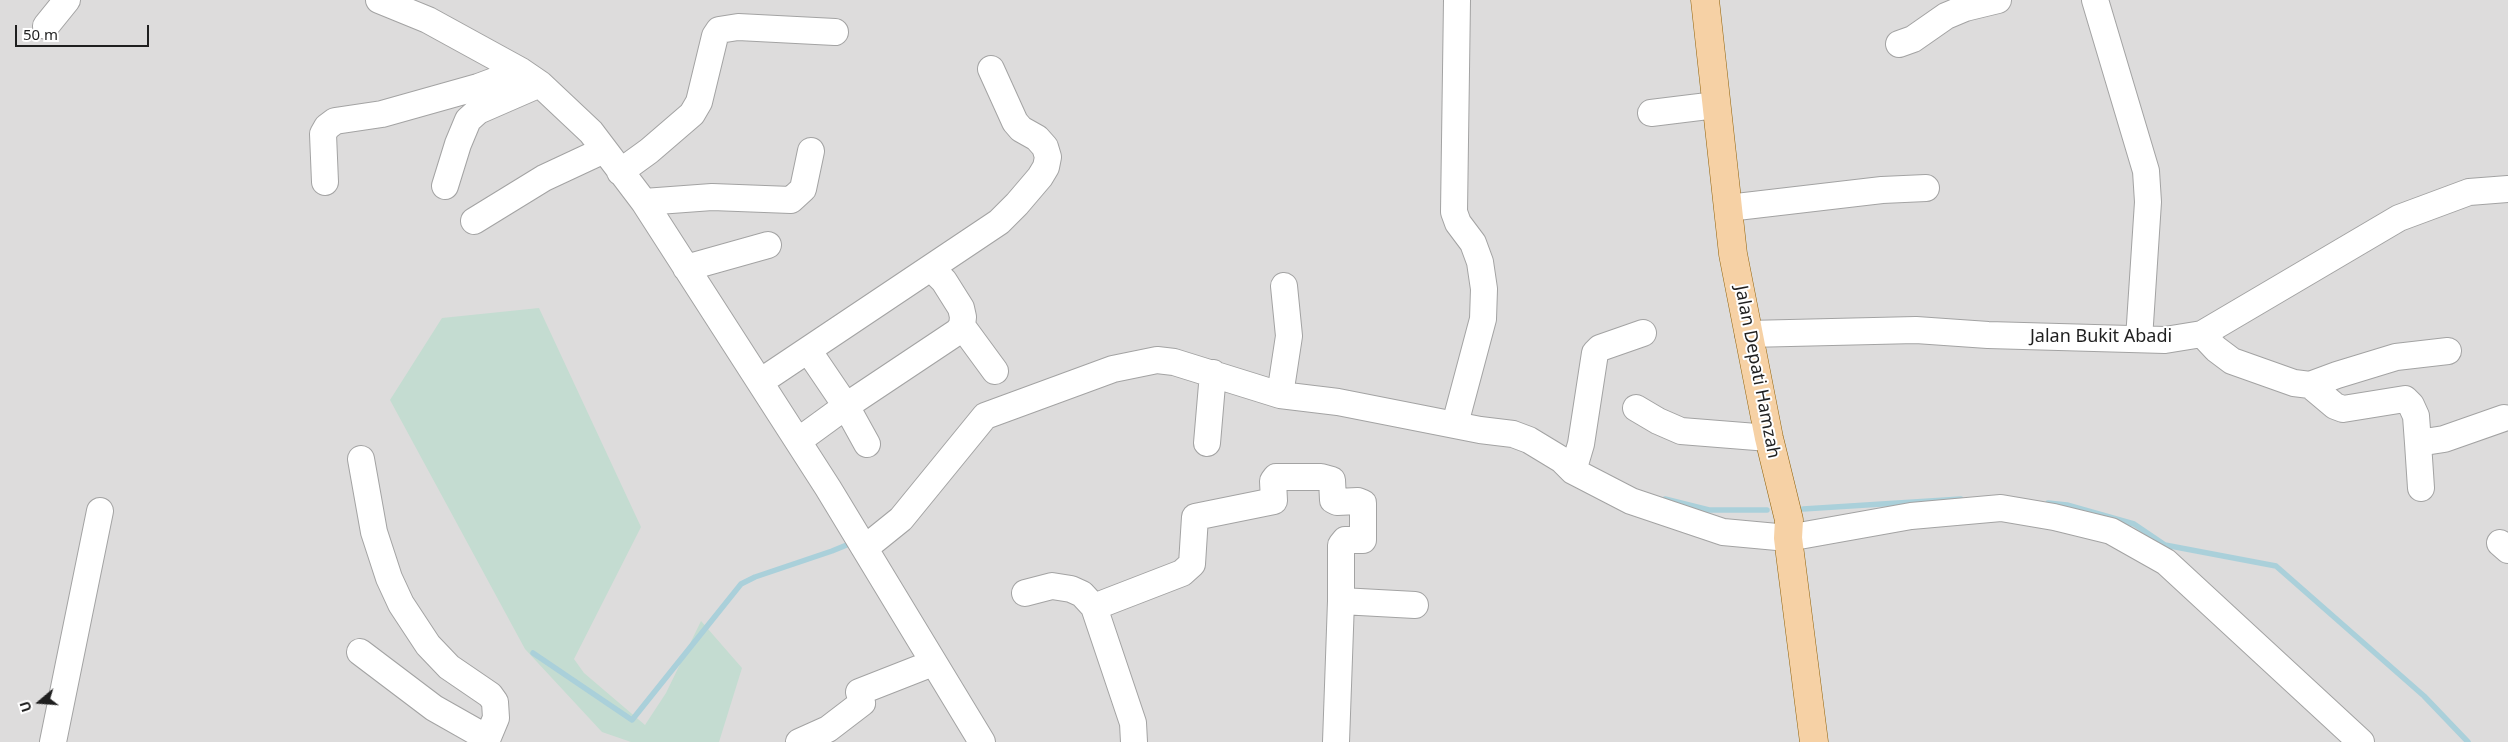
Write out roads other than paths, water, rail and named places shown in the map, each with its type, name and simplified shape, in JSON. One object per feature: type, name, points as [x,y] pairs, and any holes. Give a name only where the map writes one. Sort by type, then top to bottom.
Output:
[{"type":"main road","name":"Jalan Depati Hamzah","points":[[1705,0],[1733,254],[1769,438],[1789,520],[1788,538],[1814,742]]},
{"type":"street","points":[[46,26],[67,0]]},
{"type":"street","points":[[379,0],[428,20],[530,78],[591,132],[644,202],[798,441],[859,537],[982,742]]},
{"type":"street","points":[[1457,0],[1454,212],[1458,222],[1473,243],[1480,262],[1484,289],[1483,319],[1459,413]]},
{"type":"street","points":[[1899,44],[1913,39],[1946,16],[1965,8],[1998,0]]},
{"type":"street","points":[[2095,0],[2146,171],[2148,202],[2140,339]]},
{"type":"street","points":[[620,172],[649,151],[692,114],[699,102],[714,36],[719,30],[738,27],[835,32]]},
{"type":"street","points":[[760,382],[1009,214],[1046,167],[1048,158],[1045,147],[1037,138],[1015,122],[991,69]]},
{"type":"street","points":[[325,182],[323,134],[327,127],[335,121],[382,114],[478,87],[530,78]]},
{"type":"street","points":[[445,186],[468,120],[478,110],[530,78]]},
{"type":"street","points":[[1651,113],[1716,105]]},
{"type":"street","points":[[474,221],[544,178],[604,150]]},
{"type":"street","points":[[644,202],[712,197],[792,200],[803,189],[811,151]]},
{"type":"street","points":[[1728,208],[1882,190],[1926,188]]},
{"type":"street","name":"Jalan Bukit Abadi","points":[[1748,334],[1916,330],[1988,335],[2165,340],[2202,334],[2399,218],[2469,192],[2508,189]]},
{"type":"street","points":[[686,268],[768,245]]},
{"type":"street","points":[[798,441],[846,406],[957,332],[962,326],[963,317],[957,302],[944,281],[931,268]]},
{"type":"street","points":[[1282,380],[1289,336],[1284,286]]},
{"type":"street","points":[[962,326],[995,372]]},
{"type":"street","points":[[1577,459],[1595,353],[1600,348],[1643,333]]},
{"type":"street","points":[[2202,334],[2216,349],[2232,361],[2294,383],[2310,385],[2396,357],[2448,351]]},
{"type":"street","points":[[808,350],[846,406],[867,444]]},
{"type":"street","points":[[859,537],[901,519],[985,416],[1113,369],[1157,360],[1174,362],[1213,373],[1282,380],[1338,402],[1459,413],[1529,440],[1562,460],[1577,459],[1630,501],[1668,513],[1688,522],[1723,532],[1788,538],[1911,516],[2000,508],[2054,517],[2111,531],[2166,562],[2347,738]]},
{"type":"street","points":[[1207,443],[1213,373]]},
{"type":"street","points":[[2310,385],[2335,406],[2343,409],[2405,399],[2411,405],[2416,416],[2421,488]]},
{"type":"street","points":[[1636,408],[1681,431],[1769,438]]},
{"type":"street","points":[[2418,443],[2444,439],[2504,418]]},
{"type":"street","points":[[360,460],[374,532],[401,604],[428,646],[449,667],[490,695],[495,702],[496,718],[487,740],[434,708],[360,652]]},
{"type":"street","points":[[1094,607],[1182,573],[1192,564],[1196,518],[1274,501],[1273,481],[1276,477],[1322,476],[1332,480],[1333,500],[1363,503],[1363,540],[1345,540],[1341,545],[1336,742]]},
{"type":"street","points":[[53,742],[100,511]]},
{"type":"street","points":[[1025,593],[1052,586],[1071,589],[1082,594],[1094,607],[1133,723],[1134,742]]},
{"type":"street","points":[[1341,601],[1415,605]]},
{"type":"street","points":[[799,742],[831,735],[862,703],[859,692],[933,663]]},
{"type":"waterway","points":[[1665,499],[1709,510],[1767,510]]},
{"type":"waterway","points":[[1803,509],[1961,499]]},
{"type":"waterway","points":[[2048,503],[2067,505],[2134,524],[2165,545],[2276,566],[2424,696],[2468,742]]},
{"type":"waterway","points":[[533,653],[632,720],[741,584],[755,577],[854,542]]}]
